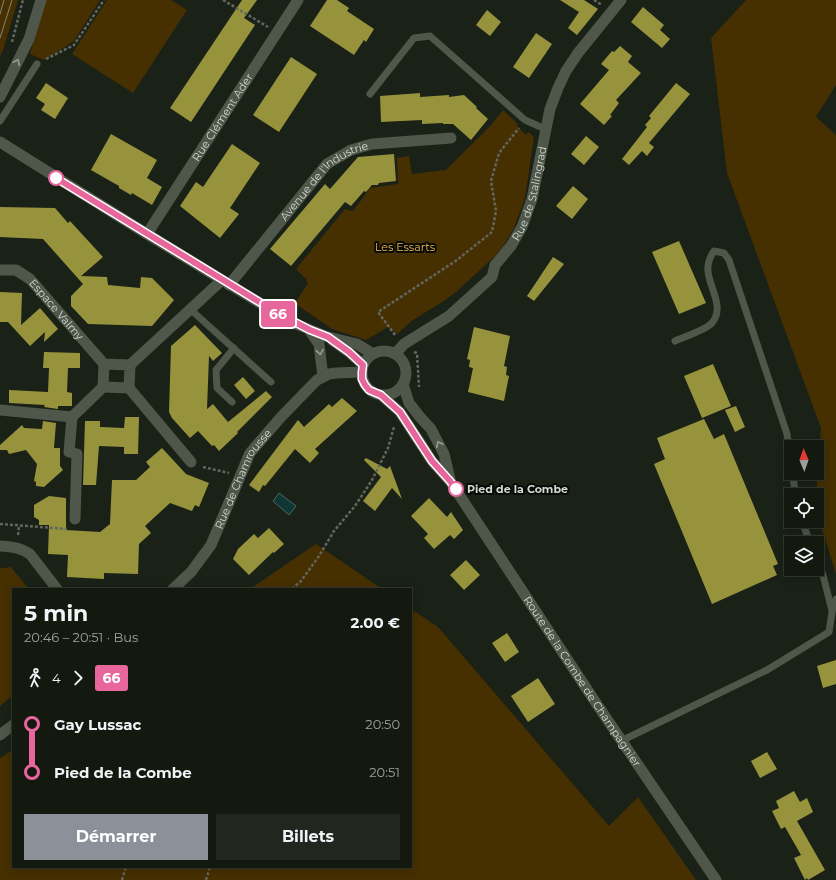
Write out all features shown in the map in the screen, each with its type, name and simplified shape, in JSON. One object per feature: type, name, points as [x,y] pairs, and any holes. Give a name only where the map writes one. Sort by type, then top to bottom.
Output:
[{"type":"street","points":[[0,97],[29,39],[41,0]]},
{"type":"street","name":"Rue Clément Ader","points":[[147,234],[298,0]]},
{"type":"street","name":"Rue de Stalingrad","points":[[395,354],[404,344],[448,316],[492,277],[495,265],[511,246],[522,227],[532,199],[550,109],[566,71],[578,52],[621,0]]},
{"type":"street","name":"Avenue de l'Industrie","points":[[226,282],[327,164],[351,150],[372,144],[452,138]]},
{"type":"street","points":[[0,142],[292,322],[328,337],[357,344],[373,354]]},
{"type":"street","name":"Espace Valmy","points":[[0,270],[16,270],[30,279],[104,364]]},
{"type":"street","points":[[75,519],[77,454],[69,452],[72,417],[103,387],[104,364],[130,365],[191,310],[226,282]]},
{"type":"street","points":[[310,330],[319,344],[323,377]]},
{"type":"street","points":[[328,337],[349,352],[362,369]]},
{"type":"street","points":[[380,352],[395,354],[405,368],[406,373],[403,384],[394,393],[381,395],[369,390],[362,379],[362,369],[367,359],[373,354],[380,352]]},
{"type":"street","points":[[130,365],[129,388],[191,462]]},
{"type":"street","name":"Rue de Chamrousse","points":[[174,588],[191,572],[211,545],[250,453],[281,417],[317,380],[336,373],[362,369]]},
{"type":"street","name":"Route de la Combe de Champagnier","points":[[403,384],[410,403],[420,417],[431,428],[444,454],[450,481]]},
{"type":"street","points":[[103,387],[129,388]]},
{"type":"street","name":"Route de la Combe de Champagnier","points":[[381,395],[400,412],[432,461],[450,481],[716,880]]},
{"type":"street","points":[[0,410],[72,417]]},
{"type":"street","points":[[0,546],[15,547],[30,554],[56,588]]},
{"type":"street","points":[[0,735],[12,725]]},
{"type":"lane","points":[[370,94],[414,38],[430,36],[526,120],[546,128]]},
{"type":"lane","points":[[0,121],[37,64]]},
{"type":"lane","points":[[675,341],[711,324],[716,315],[717,302],[708,272],[709,260],[714,251],[724,253],[729,260],[776,399],[788,440]]},
{"type":"lane","points":[[191,310],[271,382]]},
{"type":"lane","points":[[232,402],[217,388],[216,370],[234,348]]},
{"type":"lane","points":[[823,576],[832,612]]},
{"type":"lane","points":[[622,741],[767,670],[829,632],[832,612],[836,599]]},
{"type":"path","points":[[11,44],[23,0]]},
{"type":"path","points":[[37,64],[74,45],[104,0]]},
{"type":"path","points":[[223,0],[277,32]]},
{"type":"path","points":[[410,403],[420,395],[416,353],[404,344],[390,330],[378,312],[457,260],[492,232],[496,211],[491,181],[499,153],[526,120]]},
{"type":"path","points":[[293,588],[301,581],[319,556],[334,531],[355,506],[372,480],[388,448],[398,413],[400,412]]},
{"type":"path","points":[[191,462],[209,469],[241,476]]},
{"type":"path","points":[[0,524],[74,529],[75,519]]},
{"type":"path","points":[[122,880],[126,868]]},
{"type":"path","points":[[206,880],[210,868]]},
{"type":"green space","points":[[0,0],[18,0],[0,56]]},
{"type":"green space","points":[[46,0],[100,0],[74,41],[44,60],[30,54]]},
{"type":"green space","points":[[107,0],[171,0],[187,10],[133,93],[72,54]]},
{"type":"green space","points":[[746,0],[836,0],[836,85],[816,117],[836,135],[836,574],[822,528],[824,528],[824,488],[817,488],[817,480],[824,480],[824,440],[820,440],[821,428],[727,173],[711,38]]},
{"type":"green space","name":"Les Essarts","points":[[503,110],[518,124],[517,126],[526,135],[529,132],[534,137],[525,198],[514,228],[504,245],[494,257],[456,292],[413,320],[397,334],[388,327],[366,340],[332,329],[300,307],[294,305],[308,283],[296,269],[345,209],[353,211],[370,188],[398,184],[397,158],[409,156],[412,174],[446,170],[491,125]]},
{"type":"green space","points":[[316,544],[381,588],[251,588]]},
{"type":"green space","points":[[10,566],[28,588],[12,588],[12,696],[0,706],[0,568],[7,568]]},
{"type":"green space","points":[[412,610],[438,627],[609,826],[638,797],[696,880],[0,880],[0,758],[12,751],[12,868],[412,868]]},
{"type":"water","points":[[279,493],[296,506],[289,515],[273,501]]},
{"type":"building","points":[[242,0],[257,0],[244,18],[255,25],[191,122],[170,108]]},
{"type":"building","points":[[327,0],[337,0],[349,8],[347,11],[374,29],[366,42],[364,40],[354,55],[310,26]]},
{"type":"building","points":[[560,0],[584,0],[598,9],[577,35],[568,28],[579,12]]},
{"type":"building","points":[[643,7],[664,25],[660,30],[670,39],[662,48],[631,22]]},
{"type":"building","points":[[487,10],[501,22],[490,36],[476,25]]},
{"type":"building","points":[[536,33],[552,44],[529,78],[513,67]]},
{"type":"building","points":[[620,46],[632,56],[628,62],[641,73],[616,100],[619,103],[610,115],[612,116],[604,125],[580,104],[609,70],[601,64],[612,51],[614,52]]},
{"type":"building","points":[[291,57],[317,74],[279,132],[253,115]]},
{"type":"building","points":[[46,83],[68,98],[55,119],[41,110],[45,104],[36,98]]},
{"type":"building","points":[[676,83],[690,94],[649,143],[654,147],[647,156],[642,151],[629,165],[622,159],[647,127],[645,125],[651,118],[649,116]]},
{"type":"building","points":[[420,93],[420,97],[449,95],[449,97],[464,95],[488,119],[471,140],[453,124],[422,124],[422,120],[381,122],[380,96]]},
{"type":"building","points":[[111,134],[157,160],[147,178],[162,187],[152,205],[132,193],[131,195],[119,188],[119,186],[91,170]]},
{"type":"building","points":[[586,136],[599,147],[584,165],[571,154]]},
{"type":"building","points":[[232,144],[260,163],[230,208],[239,214],[220,238],[180,206],[196,182],[203,187]]},
{"type":"building","points":[[394,154],[396,181],[372,185],[366,192],[364,191],[351,206],[345,202],[291,266],[270,249],[325,184],[330,189],[358,157]]},
{"type":"building","points":[[573,186],[588,199],[572,219],[556,206]]},
{"type":"building","points":[[0,207],[55,208],[68,223],[70,221],[103,257],[81,276],[107,277],[108,285],[140,288],[141,277],[152,278],[174,300],[152,326],[88,324],[71,306],[71,296],[83,284],[43,239],[0,237]]},
{"type":"building","points":[[679,241],[706,303],[679,314],[652,252]]},
{"type":"building","points":[[553,257],[564,264],[534,301],[527,296]]},
{"type":"building","points":[[0,292],[22,293],[21,325],[40,308],[58,329],[44,342],[45,332],[30,346],[8,322],[0,322]]},
{"type":"building","points":[[195,325],[222,353],[213,361],[209,356],[207,409],[213,404],[228,422],[266,391],[272,397],[219,451],[214,445],[212,446],[198,431],[190,438],[172,418],[169,412],[171,346]]},
{"type":"building","points":[[474,327],[510,336],[504,366],[507,367],[506,375],[509,376],[504,401],[468,392],[473,368],[469,367],[470,360],[467,359]]},
{"type":"building","points":[[44,352],[80,353],[80,368],[68,368],[67,392],[72,393],[72,406],[58,406],[58,409],[44,407],[45,405],[9,403],[9,390],[48,392],[49,368],[43,368]]},
{"type":"building","points":[[713,364],[731,406],[702,418],[684,376]]},
{"type":"building","points":[[243,377],[255,391],[246,399],[234,385]]},
{"type":"building","points":[[342,398],[357,411],[315,449],[319,453],[310,463],[295,449],[265,486],[263,485],[259,492],[249,485],[298,420],[304,427],[329,404],[332,407]]},
{"type":"building","points":[[736,406],[745,427],[735,432],[725,410]]},
{"type":"building","points":[[125,417],[139,417],[138,454],[124,454],[124,447],[99,446],[96,485],[83,485],[85,421],[100,421],[100,427],[124,428]]},
{"type":"building","points":[[704,419],[714,439],[724,434],[778,564],[773,566],[777,575],[712,604],[654,464],[665,459],[657,438]]},
{"type":"building","points":[[43,421],[56,423],[54,448],[60,448],[60,466],[63,470],[44,487],[36,486],[36,482],[34,481],[37,464],[26,450],[9,454],[7,450],[0,450],[0,445],[22,425],[24,428],[42,429]]},
{"type":"building","points":[[162,448],[186,474],[209,483],[199,507],[195,505],[192,511],[170,503],[145,526],[151,533],[139,544],[138,574],[104,573],[104,579],[67,577],[68,555],[48,554],[49,525],[39,525],[39,520],[34,517],[34,505],[49,496],[66,498],[66,530],[100,532],[110,524],[112,480],[136,480],[150,467],[146,462]]},
{"type":"building","points":[[366,458],[387,469],[390,466],[402,499],[392,488],[375,511],[363,501],[381,477],[364,460]]},
{"type":"building","points":[[429,498],[447,517],[451,512],[463,530],[454,539],[450,535],[434,549],[424,538],[428,534],[411,516]]},
{"type":"building","points":[[269,528],[284,544],[274,553],[273,552],[249,575],[233,559],[238,549],[254,534],[258,538]]},
{"type":"building","points":[[466,560],[480,575],[464,590],[450,575]]},
{"type":"building","points":[[507,633],[519,652],[505,662],[492,643]]},
{"type":"building","points":[[836,660],[836,684],[823,688],[817,666]]},
{"type":"building","points":[[538,678],[555,704],[528,722],[511,696]]},
{"type":"building","points":[[767,752],[777,769],[760,778],[751,761]]},
{"type":"building","points":[[794,791],[800,802],[807,798],[813,812],[797,821],[825,870],[808,880],[807,878],[805,880],[794,858],[801,855],[785,827],[781,829],[772,811],[779,808],[776,801]]},
{"type":"tram line","points":[[0,14],[4,0]]},
{"type":"tram line","points":[[0,38],[12,0]]},
{"type":"bus line","name":"66","points":[[56,178],[229,285],[292,322],[328,337],[349,352],[363,365],[362,379],[365,385],[369,390],[381,395],[400,412],[432,461],[456,489]]},
{"type":"place","name":"Pied de la Combe","points":[[456,489]]}]
